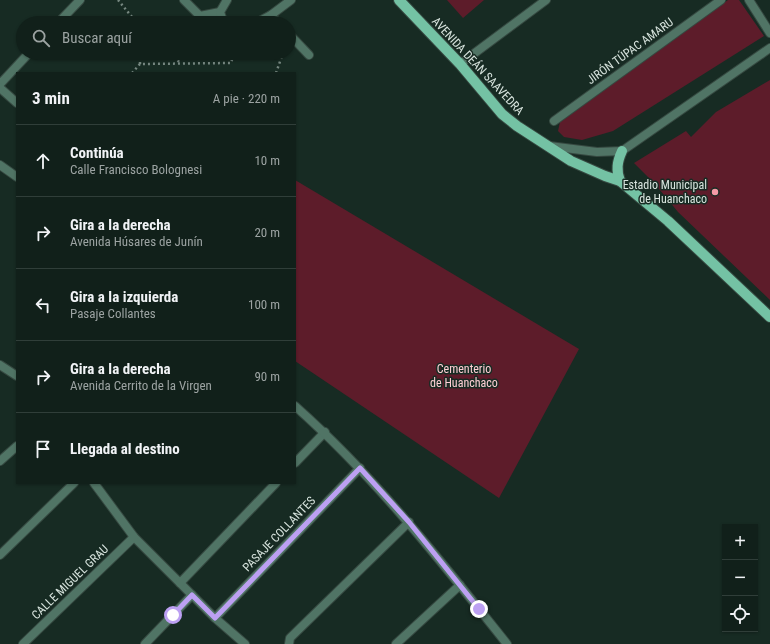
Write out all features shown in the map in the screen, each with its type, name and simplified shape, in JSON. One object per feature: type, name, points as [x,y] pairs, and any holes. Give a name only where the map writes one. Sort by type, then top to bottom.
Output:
[{"type":"main road","name":"AVENIDA DEÁN SAAVEDRA","points":[[399,0],[460,64],[502,114],[517,126],[571,161],[620,181],[668,221],[770,317]]},
{"type":"main road","points":[[620,181],[617,172],[618,161],[622,151]]},
{"type":"street","points":[[65,16],[80,0]]},
{"type":"street","points":[[184,0],[200,16],[220,12],[227,0]]},
{"type":"street","points":[[271,15],[291,0]]},
{"type":"street","points":[[460,64],[546,0]]},
{"type":"street","name":"JIRÓN TÚPAC AMARU","points":[[554,121],[720,0]]},
{"type":"street","points":[[749,0],[770,33]]},
{"type":"street","points":[[220,12],[221,16]]},
{"type":"street","points":[[296,41],[309,55]]},
{"type":"street","points":[[546,145],[597,152],[622,151],[770,48]]},
{"type":"street","points":[[0,84],[22,60]]},
{"type":"street","points":[[0,88],[16,102]]},
{"type":"street","points":[[0,165],[16,176]]},
{"type":"street","points":[[0,365],[16,375]]},
{"type":"street","points":[[296,407],[360,468],[409,522],[507,644]]},
{"type":"street","points":[[296,462],[324,432]]},
{"type":"street","points":[[0,461],[16,447]]},
{"type":"street","name":"PASAJE COLLANTES","points":[[215,618],[360,468]]},
{"type":"street","points":[[0,555],[73,484]]},
{"type":"street","points":[[95,484],[134,537],[215,618],[245,644]]},
{"type":"street","points":[[180,583],[275,484]]},
{"type":"street","points":[[289,644],[290,638],[409,522]]},
{"type":"street","name":"CALLE MIGUEL GRAU","points":[[23,644],[134,537]]},
{"type":"street","points":[[396,644],[460,585]]},
{"type":"street","points":[[145,644],[192,595]]},
{"type":"path","points":[[118,0],[131,16]]},
{"type":"path","points":[[133,72],[140,64],[140,60]]},
{"type":"path","points":[[177,60],[180,63]]},
{"type":"path","points":[[140,64],[231,63],[232,60]]},
{"type":"path","points":[[276,72],[281,60]]},
{"type":"green space","points":[[447,0],[484,0],[463,18]]},
{"type":"green space","points":[[728,0],[739,0],[764,36],[613,131],[582,140],[564,137],[558,131],[560,122]]},
{"type":"green space","name":"Estadio Municipal de Huanchaco","points":[[770,80],[770,300],[678,212],[655,184],[634,163],[686,131],[691,137],[716,112]]},
{"type":"green space","name":"Cementerio de Huanchaco","points":[[296,181],[579,349],[499,498],[296,362]]},
{"type":"place","name":"Estadio Municipal de Huanchaco","points":[[715,192]]},
{"type":"route","points":[[173,615],[192,595],[215,618],[360,468],[409,522],[479,609]]}]
